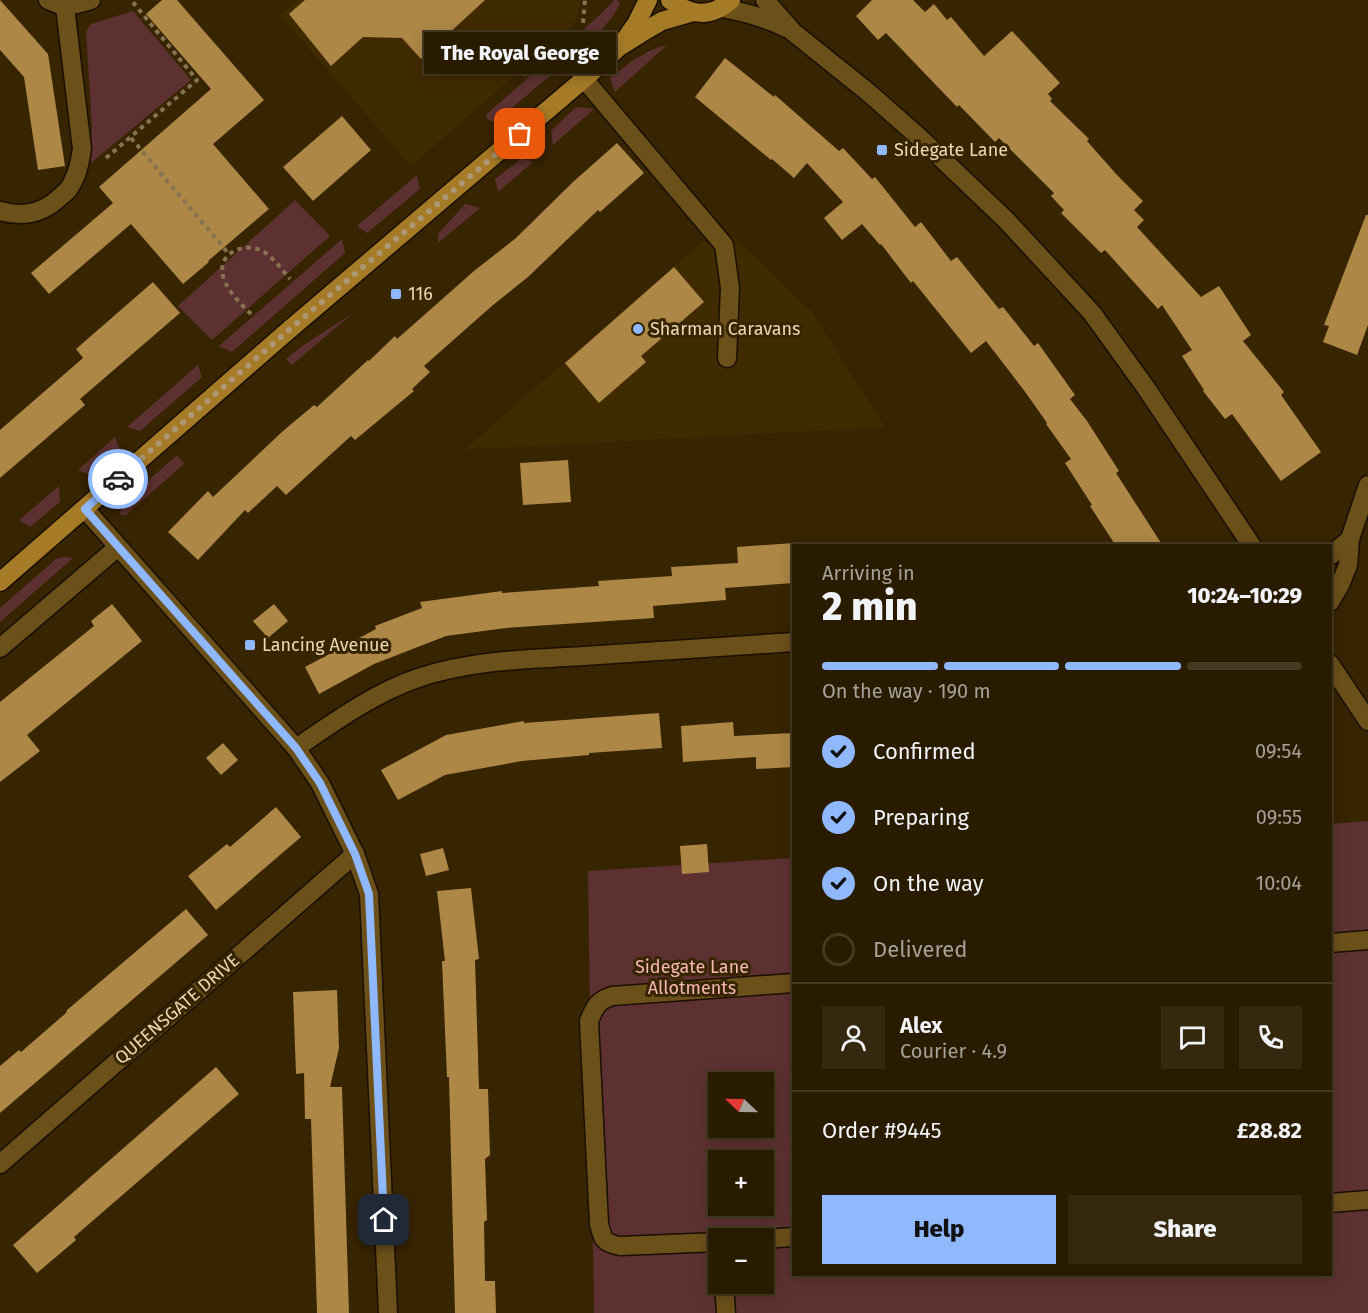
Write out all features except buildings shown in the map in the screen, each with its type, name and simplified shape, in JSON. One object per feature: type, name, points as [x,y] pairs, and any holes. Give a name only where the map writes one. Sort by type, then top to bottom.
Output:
[{"type":"main road","points":[[0,582],[290,329],[584,79],[619,47],[636,24],[648,0]]},
{"type":"main road","points":[[670,0],[680,8],[693,12],[708,13],[726,4]]},
{"type":"main road","points":[[619,47],[662,21],[693,12]]},
{"type":"street","points":[[48,0],[65,7],[91,0]]},
{"type":"street","points":[[765,0],[793,32],[869,93],[920,138],[1006,220],[1092,313],[1146,388],[1251,544]]},
{"type":"street","points":[[726,4],[793,32]]},
{"type":"street","points":[[0,212],[30,214],[52,205],[71,187],[79,165],[82,149],[65,7]]},
{"type":"street","points":[[584,79],[724,245],[730,288],[727,358]]},
{"type":"street","points":[[1332,599],[1348,565],[1350,539],[1368,485]]},
{"type":"street","points":[[85,509],[296,748],[320,783],[355,854],[369,894],[388,1313]]},
{"type":"street","points":[[1332,554],[1350,539]]},
{"type":"street","points":[[0,648],[118,547]]},
{"type":"street","points":[[296,748],[385,691],[452,668],[504,661],[792,642]]},
{"type":"street","points":[[1332,667],[1368,721]]},
{"type":"street","name":"QUEENSGATE DRIVE","points":[[0,1164],[355,854]]},
{"type":"street","points":[[1332,943],[1368,940]]},
{"type":"street","points":[[708,1242],[620,1246],[609,1244],[602,1238],[599,1224],[589,1021],[594,1008],[602,999],[612,996],[792,983]]},
{"type":"street","points":[[1332,1203],[1368,1200]]},
{"type":"street","points":[[774,1238],[792,1237]]},
{"type":"street","points":[[725,1294],[726,1313]]},
{"type":"path","points":[[105,159],[197,80],[130,0]]},
{"type":"path","points":[[583,23],[585,0]]},
{"type":"path","points":[[131,138],[229,254]]},
{"type":"path","points":[[250,314],[233,295],[224,278],[222,270],[229,254],[237,249],[257,248],[267,253],[290,279]]},
{"type":"shaded area","points":[[298,0],[580,0],[576,22],[411,166],[280,15]]},
{"type":"shaded area","points":[[733,236],[812,312],[885,427],[464,450],[702,242],[724,245]]},
{"type":"green space","points":[[614,0],[620,4],[609,22],[594,37],[495,122],[488,120],[486,116],[488,113]]},
{"type":"green space","points":[[133,11],[191,80],[91,163],[92,128],[86,31],[91,24]]},
{"type":"green space","points":[[667,45],[615,92],[610,78],[644,54]]},
{"type":"green space","points":[[576,107],[594,109],[553,145],[551,131]]},
{"type":"green space","points":[[522,158],[533,162],[498,192],[495,179]]},
{"type":"green space","points":[[417,175],[420,189],[367,233],[357,226]]},
{"type":"green space","points":[[295,200],[330,236],[212,340],[178,306]]},
{"type":"green space","points":[[465,204],[480,208],[438,243],[438,234]]},
{"type":"green space","points":[[342,239],[345,253],[232,352],[219,346]]},
{"type":"green space","points":[[353,313],[292,365],[286,359],[302,346]]},
{"type":"green space","points":[[198,365],[202,377],[140,431],[127,427]]},
{"type":"green space","points":[[115,437],[120,450],[91,475],[78,470]]},
{"type":"green space","points":[[177,455],[184,464],[126,515],[120,515],[125,501]]},
{"type":"green space","points":[[59,486],[60,502],[30,527],[19,520]]},
{"type":"green space","points":[[73,558],[0,622],[0,608],[56,559]]},
{"type":"green space","name":"Sidegate Lane Allotments","points":[[1368,821],[1368,1313],[594,1313],[588,871],[792,858],[792,1276],[1332,1276],[1332,824]]},
{"type":"way so far","points":[[118,479],[290,329],[520,134]]},
{"type":"place","name":"The Royal George","points":[[520,134]]},
{"type":"place","name":"Sidegate Lane","points":[[882,150]]},
{"type":"place","name":"116","points":[[396,294]]},
{"type":"place","name":"Sharman Caravans","points":[[638,329]]},
{"type":"place","name":"Lancing Avenue","points":[[250,645]]},
{"type":"route","points":[[118,479],[85,509],[296,748],[320,783],[355,854],[369,894],[384,1220]]}]
